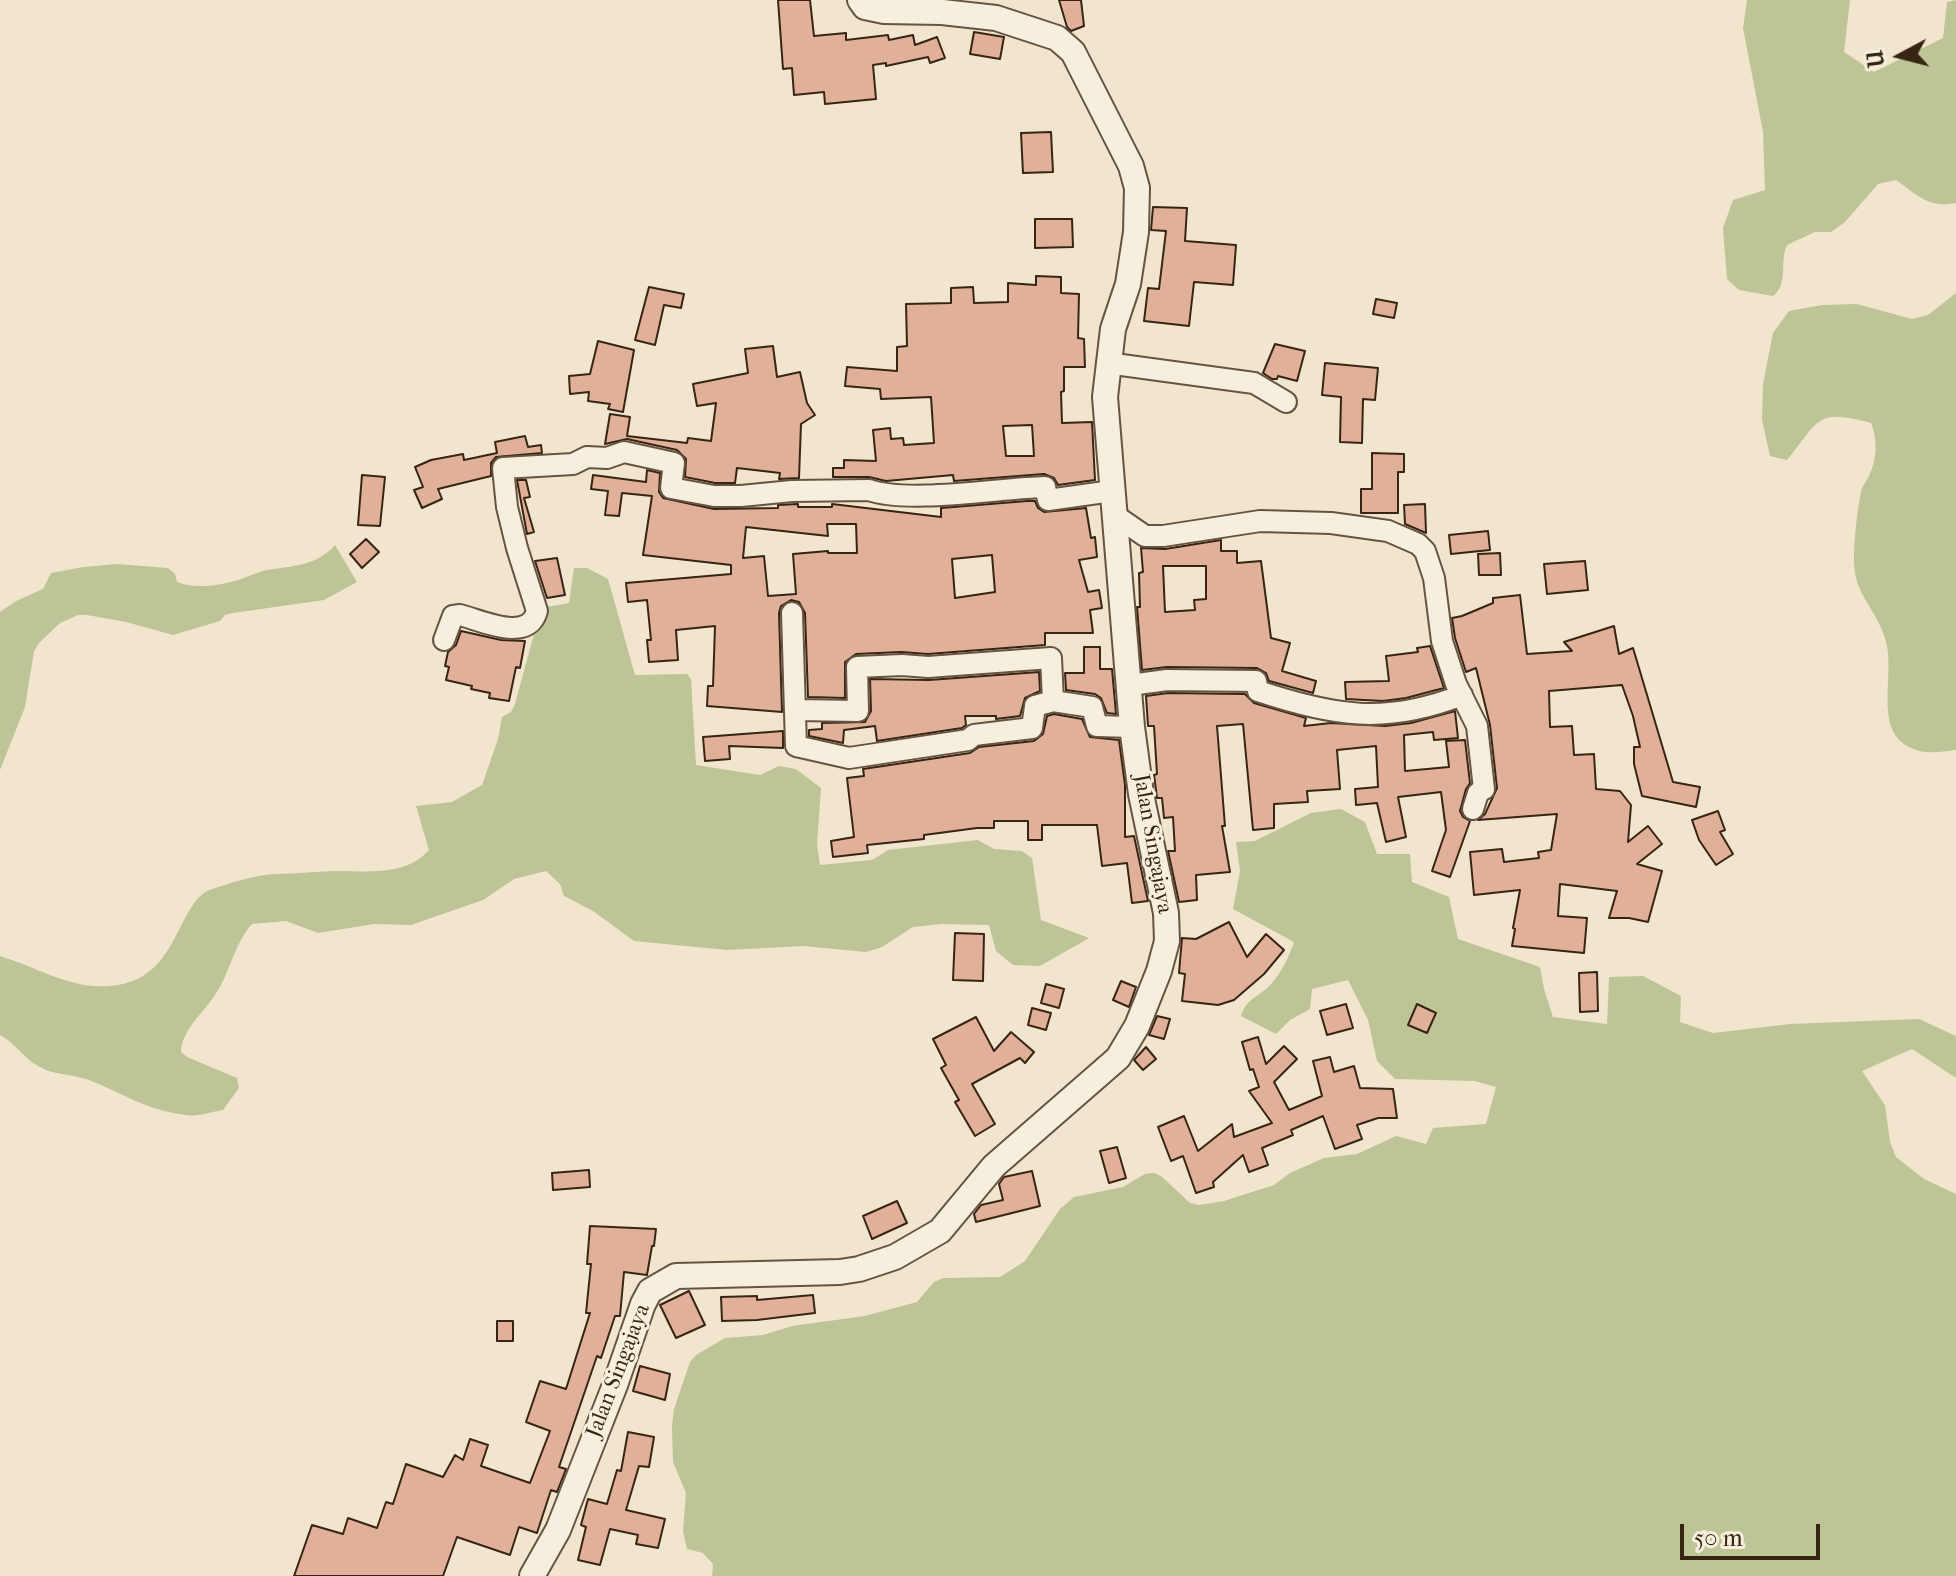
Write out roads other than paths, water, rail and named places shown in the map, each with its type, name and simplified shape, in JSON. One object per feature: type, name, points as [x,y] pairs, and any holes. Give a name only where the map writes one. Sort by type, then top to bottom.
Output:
[{"type":"street","name":"Jalan Singajaya","points":[[532,1576],[558,1530],[650,1291],[676,1276],[859,1269],[895,1257],[940,1231],[994,1166],[1118,1058],[1137,1026],[1159,971],[1167,941],[1166,913],[1141,794],[1132,727],[1105,397],[1113,329],[1128,284],[1136,232],[1137,188],[1131,166],[1073,52],[1057,38],[996,18],[942,12],[884,11],[865,7],[860,0]]},
{"type":"street","points":[[1107,363],[1254,383],[1286,402]]},
{"type":"street","points":[[444,640],[453,616],[513,628],[525,627],[534,620],[537,611],[507,507],[503,468],[573,464],[587,457],[607,458],[624,452],[674,463],[671,488],[714,496],[869,490],[921,495],[1045,487],[1048,500],[1112,503],[1145,536],[1260,521],[1331,523],[1388,531],[1418,544],[1430,561],[1442,641],[1477,726],[1484,787],[1478,793],[1473,809]]},
{"type":"street","points":[[792,613],[796,746],[849,758],[968,740],[974,735],[1032,728],[1035,706],[1053,701],[1092,707],[1097,726],[1132,727]]},
{"type":"street","points":[[796,710],[858,711],[857,667],[928,667],[1051,658],[1053,701]]},
{"type":"street","points":[[1130,685],[1167,680],[1256,681],[1258,691],[1340,714],[1401,712],[1440,704],[1462,695]]}]
